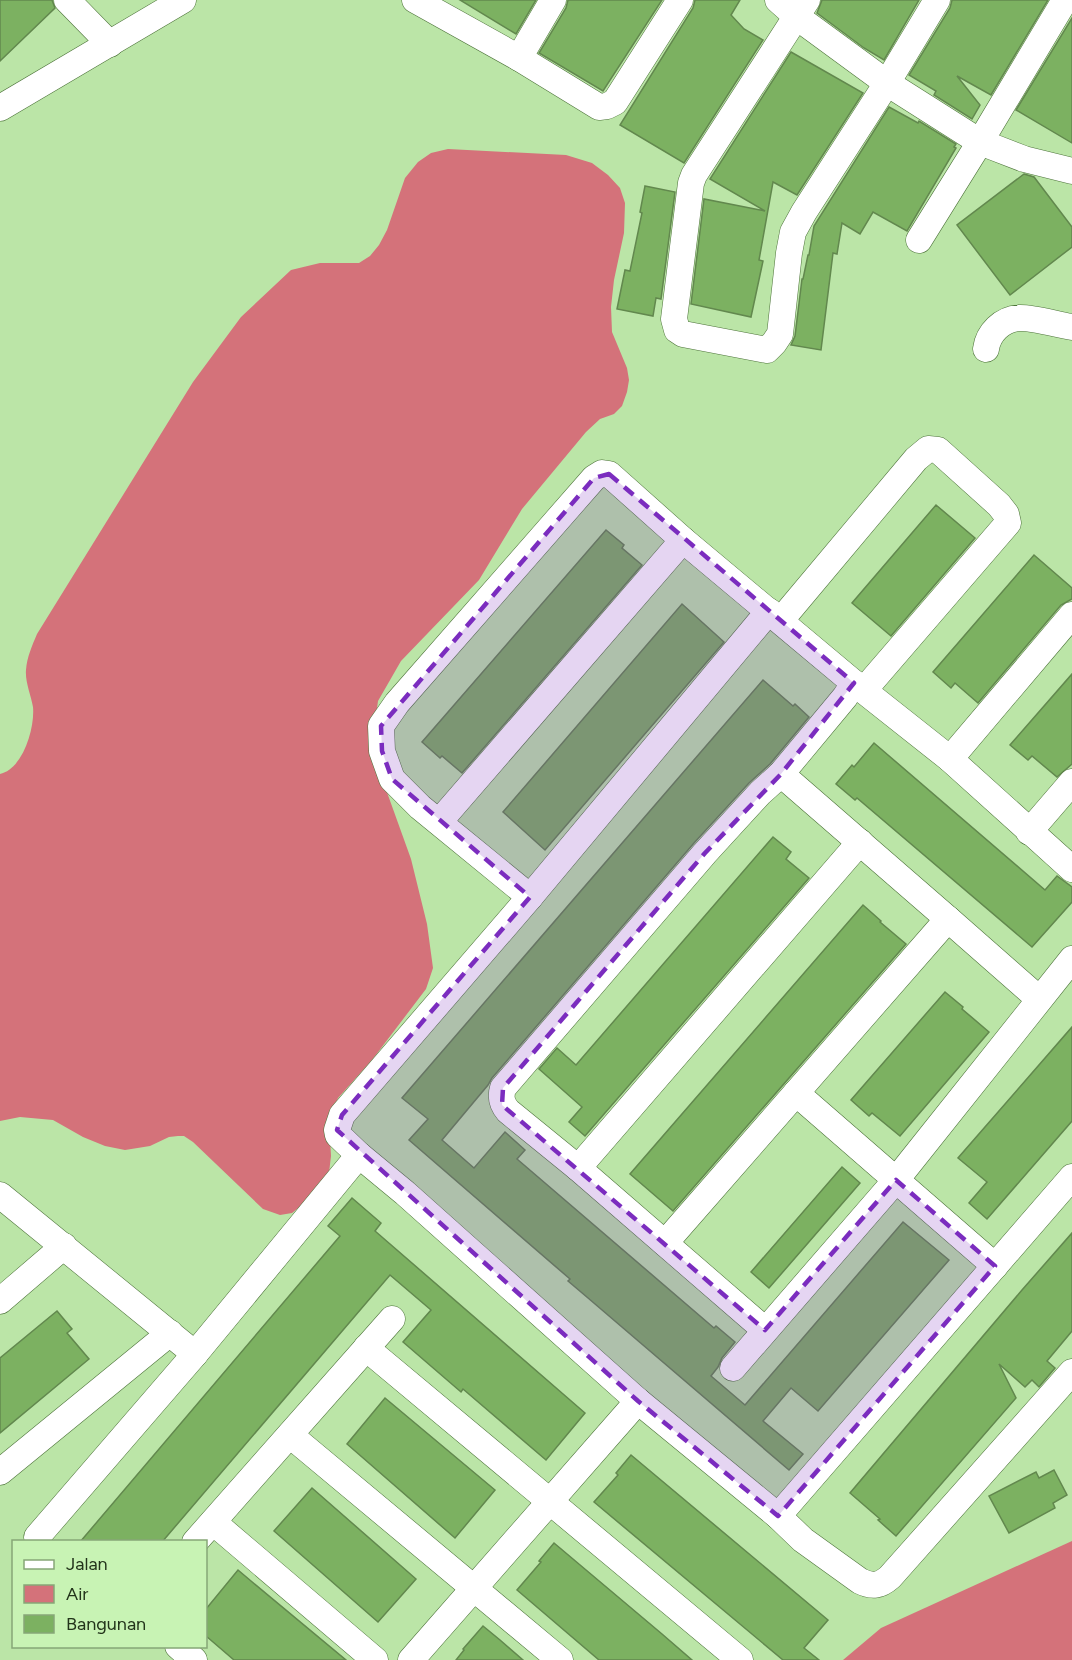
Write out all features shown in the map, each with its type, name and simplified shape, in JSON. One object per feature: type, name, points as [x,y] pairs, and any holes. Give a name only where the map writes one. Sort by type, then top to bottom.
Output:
[{"type":"street","points":[[67,0],[110,44]]},
{"type":"street","points":[[5,97],[110,44],[183,0]]},
{"type":"street","points":[[519,58],[553,0]]},
{"type":"street","points":[[420,1],[599,107],[615,102],[680,0]]},
{"type":"street","points":[[937,0],[887,83],[793,232],[780,334],[774,343],[767,350],[683,334],[677,330],[674,319],[691,183],[794,6],[887,83],[980,142],[1024,159],[1072,171]]},
{"type":"street","points":[[919,240],[1065,0]]},
{"type":"street","points":[[986,349],[987,340],[1004,322],[1020,318],[1072,327]]},
{"type":"street","points":[[765,1330],[578,1168],[508,1111],[502,1105],[501,1094],[705,853],[752,801],[781,774],[1008,523],[1006,514],[999,505],[938,450],[928,449],[916,459],[775,615],[342,1115],[336,1130],[338,1135],[359,1155],[405,1193],[638,1401],[778,1516],[803,1540],[868,1585],[875,1586],[884,1583],[1072,1372]]},
{"type":"street","points":[[530,897],[420,807],[392,779],[382,751],[381,726],[397,703],[594,478],[602,473],[609,474],[683,540],[950,759],[1072,870]]},
{"type":"street","points":[[439,822],[683,540]]},
{"type":"street","points":[[950,759],[1072,615]]},
{"type":"street","points":[[781,774],[1039,999]]},
{"type":"street","points":[[1029,832],[1072,782]]},
{"type":"street","points":[[578,1168],[860,842]]},
{"type":"street","points":[[666,1243],[948,919]]},
{"type":"street","points":[[733,1368],[896,1180],[1072,959]]},
{"type":"street","points":[[796,1093],[995,1266]]},
{"type":"street","points":[[36,1537],[195,1354],[359,1155]]},
{"type":"street","points":[[778,1516],[1072,1178]]},
{"type":"street","points":[[0,1196],[195,1354]]},
{"type":"street","points":[[0,1301],[64,1246]]},
{"type":"street","points":[[197,1540],[392,1319]]},
{"type":"street","points":[[0,1472],[170,1333]]},
{"type":"street","points":[[366,1348],[740,1660]]},
{"type":"street","points":[[411,1660],[638,1401]]},
{"type":"street","points":[[290,1435],[560,1660]]},
{"type":"street","points":[[213,1522],[375,1660]]},
{"type":"street","points":[[179,1648],[194,1660]]},
{"type":"highlighted area","points":[[609,474],[854,683],[781,774],[705,853],[503,1088],[502,1105],[765,1330],[896,1180],[995,1266],[778,1516],[638,1401],[337,1130],[342,1115],[530,897],[392,779],[382,751],[381,726],[594,478]]},
{"type":"water","points":[[448,149],[566,155],[592,163],[620,188],[625,203],[624,233],[614,280],[611,307],[612,332],[627,368],[629,380],[622,406],[614,414],[600,419],[586,432],[522,509],[479,580],[401,661],[378,701],[373,738],[384,784],[411,859],[427,924],[433,968],[426,989],[372,1060],[338,1098],[329,1119],[331,1156],[329,1173],[307,1201],[292,1213],[280,1215],[263,1209],[184,1136],[169,1137],[150,1146],[125,1150],[105,1146],[83,1137],[53,1120],[20,1117],[0,1121],[0,774],[8,771],[15,764],[30,736],[33,707],[26,670],[37,634],[193,382],[241,317],[291,270],[320,263],[359,263],[370,256],[387,230],[405,178],[418,162],[431,153]]},
{"type":"water","points":[[1072,1541],[1072,1660],[843,1660],[881,1628]]},
{"type":"building","points":[[0,0],[52,0],[55,8],[0,61]]},
{"type":"building","points":[[460,0],[536,0],[516,34]]},
{"type":"building","points":[[568,0],[662,0],[603,91],[539,53],[566,8]]},
{"type":"building","points":[[695,0],[740,0],[731,15],[744,29],[763,40],[684,163],[620,125],[693,8]]},
{"type":"building","points":[[822,0],[919,0],[884,60],[817,13]]},
{"type":"building","points":[[952,0],[1048,0],[991,95],[957,76],[980,105],[972,119],[934,95],[936,91],[909,75],[950,8]]},
{"type":"building","points":[[1072,18],[1072,143],[1016,110]]},
{"type":"building","points":[[791,52],[863,93],[797,195],[773,182],[759,260],[763,261],[751,317],[691,304],[704,199],[765,211],[710,179]]},
{"type":"building","points":[[889,107],[918,123],[919,121],[956,144],[954,147],[956,148],[907,231],[873,212],[860,234],[842,223],[837,254],[833,253],[821,350],[791,345],[795,336],[802,279],[814,226]]},
{"type":"building","points":[[1024,174],[1034,177],[1072,227],[1072,247],[1010,295],[957,225]]},
{"type":"building","points":[[645,186],[675,192],[661,299],[656,298],[653,316],[617,309],[625,270],[630,271]]},
{"type":"building","points":[[936,505],[975,538],[891,636],[852,603]]},
{"type":"building","points":[[606,530],[642,565],[462,773],[422,742]]},
{"type":"building","points":[[1034,555],[1072,588],[1072,599],[1061,605],[978,703],[955,683],[951,688],[933,672]]},
{"type":"building","points":[[682,604],[724,642],[545,850],[503,812]]},
{"type":"building","points":[[1072,674],[1072,764],[1057,777],[1032,756],[1028,760],[1010,745]]},
{"type":"building","points":[[763,680],[809,717],[770,764],[749,783],[694,843],[492,1078],[442,1140],[474,1168],[505,1132],[525,1150],[517,1159],[714,1328],[716,1326],[735,1342],[711,1376],[745,1405],[903,1222],[949,1260],[818,1411],[791,1388],[763,1421],[803,1454],[789,1470],[568,1281],[570,1279],[409,1140],[428,1119],[402,1098]]},
{"type":"building","points":[[874,743],[1045,890],[1057,876],[1072,887],[1072,902],[1032,947],[857,798],[855,800],[836,784]]},
{"type":"building","points":[[773,837],[791,852],[786,859],[809,878],[585,1136],[569,1122],[582,1107],[539,1069],[557,1048],[576,1065]]},
{"type":"building","points":[[863,905],[906,944],[673,1211],[630,1174]]},
{"type":"building","points":[[945,992],[989,1032],[900,1136],[872,1113],[869,1116],[851,1100]]},
{"type":"building","points":[[1072,1027],[1072,1121],[987,1219],[969,1203],[987,1182],[958,1158]]},
{"type":"building","points":[[842,1167],[860,1183],[769,1288],[751,1272]]},
{"type":"building","points":[[352,1198],[381,1223],[375,1231],[585,1413],[546,1460],[463,1389],[461,1392],[403,1342],[431,1310],[390,1275],[164,1540],[82,1540],[340,1236],[328,1226]]},
{"type":"building","points":[[1072,1233],[1072,1331],[1047,1361],[1055,1368],[1039,1387],[1032,1380],[1025,1387],[999,1364],[1016,1398],[896,1536],[850,1493]]},
{"type":"building","points":[[57,1311],[72,1329],[67,1333],[89,1359],[0,1433],[0,1358]]},
{"type":"building","points":[[385,1398],[495,1490],[455,1538],[347,1444]]},
{"type":"building","points":[[631,1455],[828,1620],[804,1648],[819,1660],[783,1660],[594,1502],[618,1475],[616,1473]]},
{"type":"building","points":[[1054,1470],[1067,1495],[1053,1503],[1055,1508],[1009,1533],[989,1496],[1036,1472],[1039,1478]]},
{"type":"building","points":[[312,1488],[416,1579],[378,1622],[274,1531]]},
{"type":"building","points":[[554,1543],[692,1660],[599,1660],[517,1590]]},
{"type":"building","points":[[238,1570],[346,1660],[234,1660],[207,1637],[207,1608]]},
{"type":"building","points":[[483,1626],[523,1660],[456,1660]]}]
